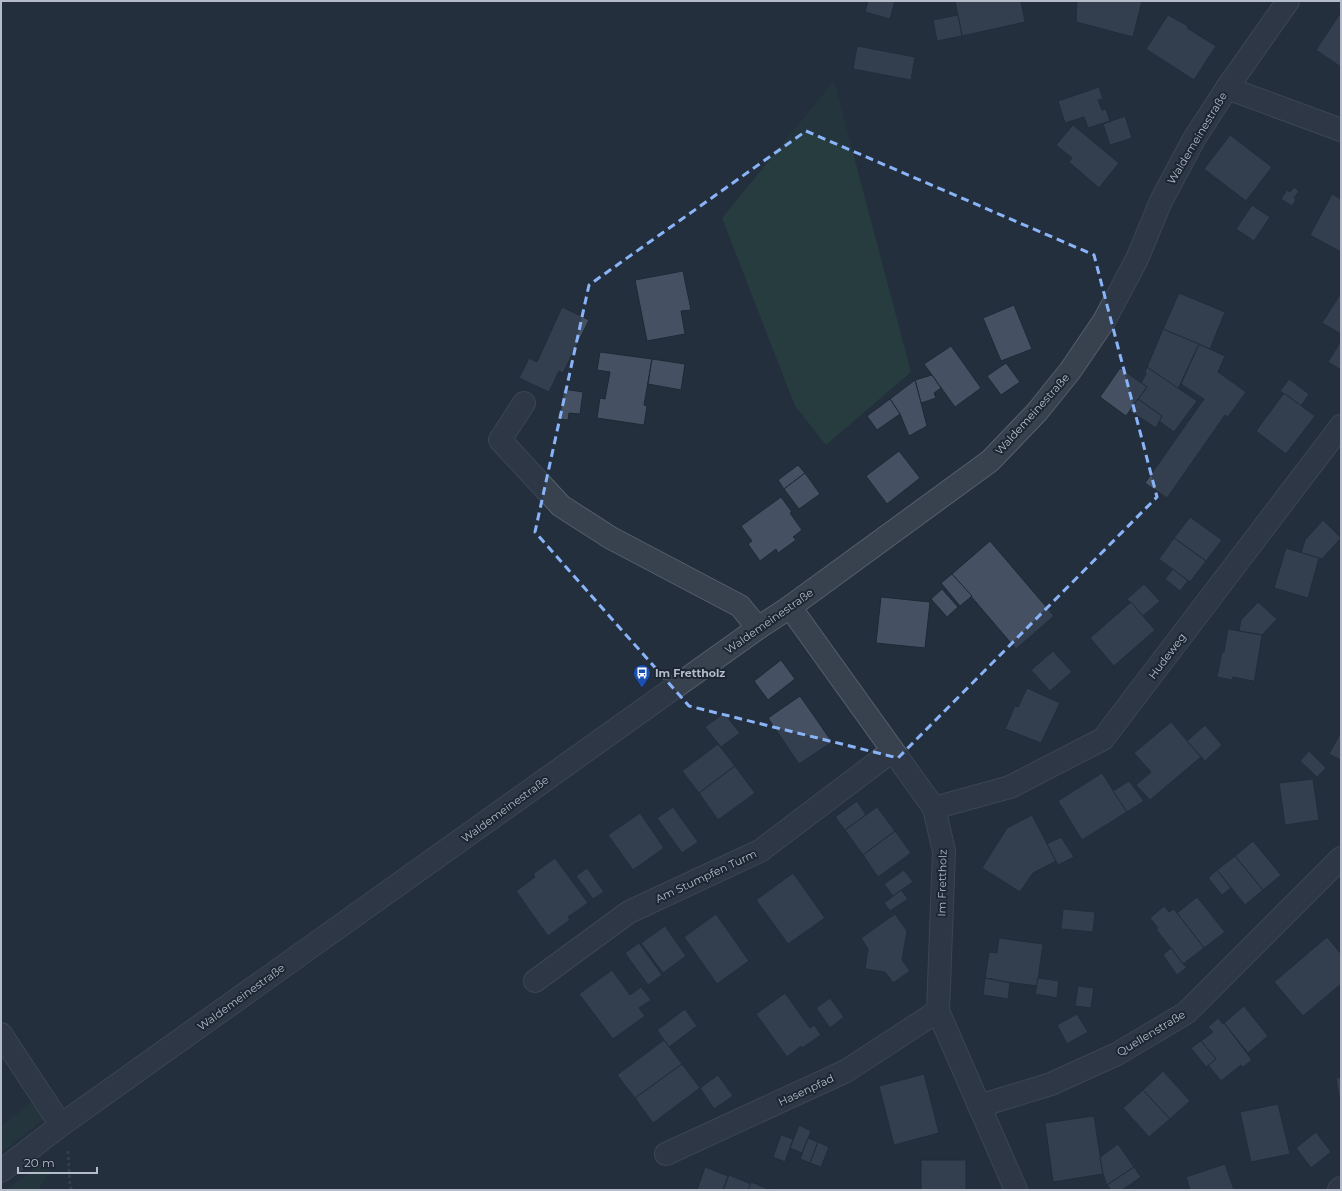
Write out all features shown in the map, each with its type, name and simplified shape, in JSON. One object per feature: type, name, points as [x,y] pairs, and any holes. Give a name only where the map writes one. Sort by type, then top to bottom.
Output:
[{"type":"street","name":"Waldemeinestraße","points":[[1,1171],[61,1125],[758,628],[790,607],[990,461],[1037,412],[1070,371],[1104,321],[1137,259],[1161,201],[1194,139],[1285,2]]},
{"type":"street","points":[[1227,88],[1341,130]]},
{"type":"street","points":[[524,403],[500,440],[561,506],[611,538],[740,606],[758,628]]},
{"type":"street","name":"Hudeweg","points":[[934,808],[1010,787],[1104,739],[1341,426]]},
{"type":"street","name":"Im Frettholz","points":[[790,607],[934,808],[944,851],[938,1011],[1016,1190]]},
{"type":"street","name":"Am Stumpfen Turm","points":[[535,981],[629,912],[760,851],[892,751]]},
{"type":"street","name":"Quellenstraße","points":[[979,1106],[1051,1084],[1110,1057],[1186,1013],[1341,858]]},
{"type":"street","name":"Hasenpfad","points":[[666,1154],[846,1071],[938,1011]]},
{"type":"street","points":[[1,1034],[61,1125]]},
{"type":"path","points":[[61,1125],[68,1151],[70,1186],[72,1190]]},
{"type":"highlighted area","points":[[806,131],[1094,255],[1157,497],[898,758],[689,706],[535,532],[589,285]]},
{"type":"green space","points":[[834,81],[911,372],[826,445],[795,406],[722,218]]},
{"type":"green space","points":[[32,1102],[44,1119],[1,1153],[1,1126]]},
{"type":"green space","points":[[44,1161],[51,1172],[37,1190],[6,1190]]},
{"type":"building","points":[[868,1],[895,1],[890,19],[865,12]]},
{"type":"building","points":[[955,1],[1021,1],[1025,22],[962,36]]},
{"type":"building","points":[[1077,1],[1142,1],[1133,37],[1076,22]]},
{"type":"building","points":[[1341,12],[1341,67],[1316,50]]},
{"type":"building","points":[[958,15],[962,36],[937,41],[933,20]]},
{"type":"building","points":[[1168,15],[1188,26],[1187,28],[1216,46],[1194,80],[1146,49]]},
{"type":"building","points":[[857,46],[915,57],[911,80],[853,69]]},
{"type":"building","points":[[1099,87],[1103,99],[1098,100],[1102,110],[1106,109],[1110,121],[1088,128],[1084,117],[1065,123],[1058,101]]},
{"type":"building","points":[[1125,116],[1132,138],[1110,145],[1103,124]]},
{"type":"building","points":[[1073,125],[1119,163],[1099,188],[1069,162],[1072,158],[1056,145]]},
{"type":"building","points":[[1230,135],[1272,167],[1246,201],[1204,169]]},
{"type":"building","points":[[1294,187],[1299,191],[1294,198],[1296,200],[1292,206],[1281,199],[1287,190],[1290,192]]},
{"type":"building","points":[[1332,194],[1341,199],[1341,252],[1310,235]]},
{"type":"building","points":[[1252,205],[1270,217],[1254,241],[1236,229]]},
{"type":"building","points":[[683,271],[691,310],[681,311],[685,334],[647,341],[635,280]]},
{"type":"building","points":[[1179,293],[1225,312],[1210,349],[1163,329]]},
{"type":"building","points":[[1341,293],[1341,334],[1322,323]]},
{"type":"building","points":[[1014,305],[1032,349],[1001,361],[983,318]]},
{"type":"building","points":[[562,307],[589,320],[563,373],[559,371],[549,392],[519,378],[529,358],[537,362]]},
{"type":"building","points":[[1163,329],[1199,344],[1178,389],[1147,367]]},
{"type":"building","points":[[1341,341],[1341,370],[1328,362]]},
{"type":"building","points":[[1199,344],[1225,356],[1218,372],[1246,392],[1228,417],[1225,415],[1167,498],[1145,483],[1204,399],[1181,384]]},
{"type":"building","points":[[951,346],[981,388],[955,407],[924,364]]},
{"type":"building","points":[[600,352],[652,359],[644,405],[647,406],[644,425],[597,418],[600,398],[605,399],[610,372],[597,370]]},
{"type":"building","points":[[652,359],[685,364],[681,390],[648,384]]},
{"type":"building","points":[[1006,363],[1020,382],[1001,395],[987,376]]},
{"type":"building","points":[[1147,367],[1197,401],[1174,432],[1159,421],[1162,416],[1138,399],[1147,387],[1141,383],[1146,374],[1145,372]]},
{"type":"building","points":[[1120,368],[1147,387],[1126,416],[1100,397]]},
{"type":"building","points":[[932,375],[941,388],[934,393],[936,398],[921,403],[915,380]]},
{"type":"building","points":[[1289,379],[1309,394],[1301,406],[1280,391]]},
{"type":"building","points":[[915,380],[927,426],[909,436],[900,414],[890,399]]},
{"type":"building","points":[[563,389],[583,392],[580,414],[569,413],[568,420],[559,419]]},
{"type":"building","points":[[1284,393],[1315,416],[1286,454],[1256,431]]},
{"type":"building","points":[[890,399],[900,414],[877,430],[867,416]]},
{"type":"building","points":[[1138,399],[1162,416],[1156,428],[1130,411]]},
{"type":"building","points":[[899,451],[920,478],[887,504],[866,476]]},
{"type":"building","points":[[798,465],[805,473],[784,489],[778,480]]},
{"type":"building","points":[[805,473],[820,494],[799,509],[784,489]]},
{"type":"building","points":[[781,497],[792,512],[790,513],[802,530],[793,537],[796,540],[778,553],[776,549],[760,561],[748,544],[752,541],[741,526]]},
{"type":"building","points":[[1190,517],[1222,540],[1206,561],[1174,538]]},
{"type":"building","points":[[1323,520],[1341,538],[1322,559],[1301,553],[1305,540]]},
{"type":"building","points":[[1174,538],[1206,561],[1190,582],[1159,559]]},
{"type":"building","points":[[990,541],[1054,616],[1016,649],[952,574]]},
{"type":"building","points":[[1286,548],[1319,558],[1308,598],[1274,588]]},
{"type":"building","points":[[1173,569],[1188,581],[1180,591],[1165,579]]},
{"type":"building","points":[[952,574],[972,596],[960,606],[941,583]]},
{"type":"building","points":[[1144,584],[1160,601],[1143,616],[1127,599]]},
{"type":"building","points":[[942,589],[958,607],[947,617],[931,599]]},
{"type":"building","points":[[881,597],[930,602],[925,648],[876,643]]},
{"type":"building","points":[[1131,602],[1155,630],[1114,666],[1090,638]]},
{"type":"building","points":[[1258,602],[1277,619],[1262,635],[1239,631],[1241,620]]},
{"type":"building","points":[[1228,629],[1262,635],[1254,684],[1253,681],[1233,677],[1232,680],[1217,677],[1222,652],[1224,652]]},
{"type":"building","points":[[1053,651],[1072,672],[1050,691],[1031,670]]},
{"type":"building","points":[[781,660],[795,679],[768,700],[754,681]]},
{"type":"building","points":[[1027,688],[1060,703],[1041,743],[1005,729],[1015,706],[1018,707]]},
{"type":"building","points":[[800,696],[832,742],[799,764],[768,718]]},
{"type":"building","points":[[724,713],[740,733],[721,747],[705,727]]},
{"type":"building","points":[[1171,722],[1201,757],[1150,800],[1136,785],[1151,772],[1134,753]]},
{"type":"building","points":[[1205,725],[1222,745],[1205,761],[1187,741]]},
{"type":"building","points":[[1341,732],[1341,760],[1329,754]]},
{"type":"building","points":[[718,744],[735,766],[699,793],[682,771]]},
{"type":"building","points":[[1309,751],[1326,768],[1317,777],[1300,761]]},
{"type":"building","points":[[735,766],[755,793],[718,820],[699,793]]},
{"type":"building","points":[[1102,773],[1127,812],[1082,840],[1058,801]]},
{"type":"building","points":[[1313,779],[1319,820],[1285,825],[1279,783]]},
{"type":"building","points":[[1129,781],[1144,801],[1127,812],[1113,791]]},
{"type":"building","points":[[857,801],[866,815],[845,830],[835,817]]},
{"type":"building","points":[[673,807],[698,842],[682,853],[657,818]]},
{"type":"building","points":[[877,807],[895,831],[863,855],[845,830]]},
{"type":"building","points":[[640,813],[664,848],[633,870],[608,835]]},
{"type":"building","points":[[1032,815],[1056,861],[1033,873],[1020,892],[982,868],[1007,828]]},
{"type":"building","points":[[895,831],[911,853],[878,877],[863,855]]},
{"type":"building","points":[[1061,837],[1074,857],[1058,865],[1047,844]]},
{"type":"building","points":[[1253,841],[1281,875],[1263,890],[1235,856]]},
{"type":"building","points":[[1235,856],[1263,890],[1245,905],[1217,870]]},
{"type":"building","points":[[555,858],[588,903],[568,917],[570,920],[548,936],[516,891],[535,877],[533,874]]},
{"type":"building","points":[[587,868],[604,892],[593,899],[576,876]]},
{"type":"building","points":[[904,870],[913,882],[893,896],[884,884]]},
{"type":"building","points":[[1217,870],[1231,888],[1222,895],[1208,878]]},
{"type":"building","points":[[793,873],[825,918],[788,944],[756,900]]},
{"type":"building","points":[[901,890],[908,899],[890,911],[884,903]]},
{"type":"building","points":[[1197,897],[1225,932],[1204,948],[1177,913]]},
{"type":"building","points":[[1164,906],[1169,912],[1174,909],[1204,948],[1183,964],[1156,929],[1158,928],[1150,918]]},
{"type":"building","points":[[1063,909],[1095,912],[1093,932],[1061,929]]},
{"type":"building","points":[[716,914],[749,961],[717,984],[684,937]]},
{"type":"building","points":[[895,914],[907,931],[902,960],[910,971],[893,983],[885,972],[865,969],[868,949],[861,938]]},
{"type":"building","points":[[665,926],[686,956],[663,973],[641,943]]},
{"type":"building","points":[[1327,937],[1341,954],[1341,984],[1303,1016],[1274,982]]},
{"type":"building","points":[[999,938],[1043,944],[1037,986],[985,978],[989,952],[997,953]]},
{"type":"building","points":[[639,943],[662,975],[648,985],[625,953]]},
{"type":"building","points":[[1171,948],[1187,967],[1177,975],[1163,955]]},
{"type":"building","points":[[612,970],[630,995],[641,987],[651,1000],[639,1008],[645,1016],[613,1039],[579,994]]},
{"type":"building","points":[[985,978],[1010,983],[1008,999],[983,995]]},
{"type":"building","points":[[1038,978],[1059,981],[1057,998],[1035,994]]},
{"type":"building","points":[[1078,986],[1094,988],[1091,1008],[1075,1006]]},
{"type":"building","points":[[785,993],[810,1028],[814,1025],[821,1035],[802,1048],[801,1046],[787,1057],[756,1014]]},
{"type":"building","points":[[830,998],[844,1017],[830,1028],[816,1008]]},
{"type":"building","points":[[1244,1006],[1268,1036],[1248,1053],[1224,1023]]},
{"type":"building","points":[[685,1009],[697,1026],[669,1047],[657,1030]]},
{"type":"building","points":[[1077,1014],[1088,1032],[1067,1044],[1057,1025]]},
{"type":"building","points":[[1218,1018],[1223,1024],[1224,1023],[1252,1060],[1243,1067],[1241,1065],[1221,1081],[1208,1065],[1216,1059],[1201,1041],[1213,1032],[1208,1027]]},
{"type":"building","points":[[664,1040],[682,1064],[635,1098],[617,1075]]},
{"type":"building","points":[[1202,1040],[1201,1041],[1216,1059],[1206,1067],[1191,1048]]},
{"type":"building","points":[[682,1064],[700,1088],[653,1123],[635,1098]]},
{"type":"building","points":[[1163,1071],[1190,1101],[1170,1119],[1143,1090]]},
{"type":"building","points":[[924,1074],[939,1133],[894,1145],[879,1086]]},
{"type":"building","points":[[718,1075],[733,1096],[714,1109],[700,1088]]},
{"type":"building","points":[[1341,1077],[1341,1109],[1336,1078]]},
{"type":"building","points":[[1143,1090],[1170,1119],[1150,1136],[1150,1138],[1123,1108]]},
{"type":"building","points":[[1278,1104],[1290,1154],[1251,1162],[1240,1112]]},
{"type":"building","points":[[1094,1116],[1103,1174],[1053,1182],[1045,1123]]},
{"type":"building","points":[[799,1125],[811,1131],[802,1153],[790,1148]]},
{"type":"building","points":[[1316,1132],[1331,1152],[1311,1168],[1296,1148]]},
{"type":"building","points":[[781,1135],[793,1139],[785,1162],[773,1157]]},
{"type":"building","points":[[808,1138],[818,1142],[810,1163],[800,1159]]},
{"type":"building","points":[[818,1142],[829,1147],[821,1167],[810,1163]]},
{"type":"building","points":[[1118,1144],[1134,1167],[1107,1185],[1103,1174],[1100,1157]]},
{"type":"building","points":[[921,1160],[966,1160],[966,1190],[921,1190]]},
{"type":"building","points":[[1225,1164],[1234,1190],[1190,1190],[1186,1177]]},
{"type":"building","points":[[705,1167],[728,1176],[723,1190],[697,1190]]},
{"type":"building","points":[[1134,1167],[1141,1177],[1122,1190],[1111,1190],[1107,1185]]},
{"type":"building","points":[[729,1175],[751,1184],[748,1190],[723,1190]]},
{"type":"building","points":[[751,1182],[771,1190],[748,1190]]},
{"type":"place","name":"Im Frettholz","points":[[642,688]]}]
